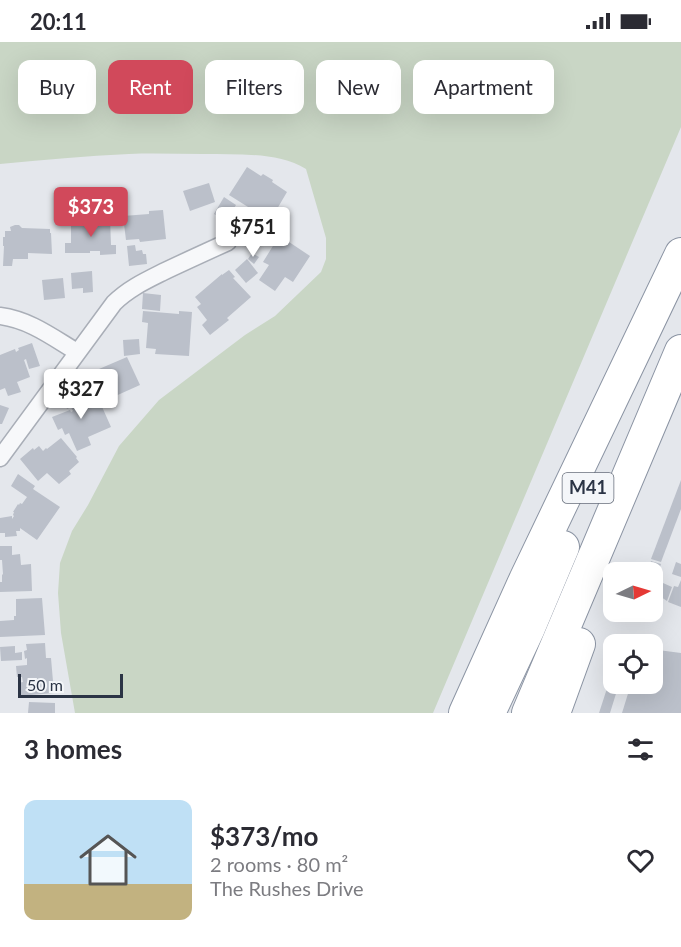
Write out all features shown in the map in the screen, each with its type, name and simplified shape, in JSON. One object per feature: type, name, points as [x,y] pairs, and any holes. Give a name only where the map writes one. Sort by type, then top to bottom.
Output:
[{"type":"highway","points":[[465,713],[525,580],[681,254]]},
{"type":"highway","name":"M41","points":[[489,713],[528,630],[681,261]]},
{"type":"highway","name":"M41","points":[[528,713],[681,351]]},
{"type":"highway","points":[[554,713],[681,358]]},
{"type":"street","points":[[0,458],[77,352],[123,294],[228,242]]},
{"type":"street","points":[[0,316],[26,322],[77,352]]},
{"type":"green space","points":[[0,42],[681,42],[681,127],[433,713],[75,713],[61,633],[58,593],[60,563],[72,531],[119,446],[159,400],[245,335],[275,316],[321,272],[326,259],[326,238],[306,169],[282,159],[242,154],[138,154],[0,164]]},
{"type":"building","points":[[247,167],[273,180],[272,182],[287,192],[270,221],[229,195]]},
{"type":"building","points":[[209,183],[215,202],[190,211],[183,191]]},
{"type":"building","points":[[224,197],[236,205],[226,221],[214,214]]},
{"type":"building","points":[[163,210],[166,239],[140,242],[139,239],[126,240],[123,216],[149,214],[149,211]]},
{"type":"building","points":[[110,218],[111,245],[116,245],[116,254],[100,255],[100,251],[65,253],[65,243],[71,243],[71,223]]},
{"type":"building","points":[[15,225],[22,228],[50,229],[52,254],[28,253],[28,259],[13,259],[12,266],[3,266],[3,237],[5,237],[5,231],[11,231],[10,227]]},
{"type":"building","points":[[286,240],[310,256],[293,282],[285,277],[275,291],[259,280],[269,265],[263,262],[276,241],[282,245]]},
{"type":"building","points":[[135,245],[136,251],[142,250],[143,254],[146,254],[147,264],[129,266],[127,246]]},
{"type":"building","points":[[252,253],[259,257],[254,264],[248,259]]},
{"type":"building","points":[[247,259],[258,273],[246,283],[235,270]]},
{"type":"building","points":[[229,270],[235,277],[233,278],[251,297],[227,318],[229,320],[210,335],[202,325],[207,320],[197,307],[201,304],[195,297]]},
{"type":"building","points":[[92,271],[93,292],[83,293],[83,288],[72,289],[71,273]]},
{"type":"building","points":[[63,278],[65,298],[44,300],[42,280]]},
{"type":"building","points":[[143,293],[161,295],[160,311],[142,309]]},
{"type":"building","points":[[143,311],[179,314],[179,311],[192,312],[189,356],[155,354],[156,349],[146,348],[148,323],[142,322]]},
{"type":"building","points":[[139,339],[140,354],[124,356],[123,340]]},
{"type":"building","points":[[32,343],[40,366],[29,369],[26,359],[24,360],[30,377],[17,382],[21,392],[8,396],[5,388],[0,390],[0,355],[15,349],[16,352],[18,348]]},
{"type":"building","points":[[127,357],[140,385],[111,398],[99,369]]},
{"type":"building","points":[[75,388],[81,402],[77,404],[79,408],[99,400],[111,427],[88,437],[91,445],[77,451],[69,433],[65,435],[62,428],[58,430],[52,417],[73,411],[71,407],[67,409],[61,394]]},
{"type":"building","points":[[0,405],[9,408],[2,424],[0,424]]},
{"type":"building","points":[[61,438],[79,462],[69,471],[71,474],[59,484],[47,473],[38,481],[20,459],[33,448],[34,450],[39,446],[43,451]]},
{"type":"building","points":[[18,474],[35,486],[33,489],[60,507],[37,540],[20,528],[20,531],[16,531],[17,536],[5,537],[5,533],[0,533],[0,518],[12,516],[12,519],[18,504],[22,504],[27,497],[11,486]]},
{"type":"building","points":[[681,480],[681,509],[661,562],[651,559]]},
{"type":"building","points":[[0,546],[12,546],[12,555],[20,554],[21,565],[31,564],[32,591],[0,592],[3,574]]},
{"type":"building","points":[[676,562],[681,564],[681,577],[672,574]]},
{"type":"building","points":[[681,580],[681,607],[668,602],[674,586],[678,587]]},
{"type":"building","points":[[663,583],[672,587],[667,601],[663,598]]},
{"type":"building","points":[[42,598],[45,635],[0,637],[0,621],[14,620],[16,616],[16,599]]},
{"type":"building","points":[[45,643],[46,658],[51,658],[54,693],[19,696],[18,683],[23,682],[22,677],[17,677],[16,666],[27,665],[24,651],[27,650],[26,644]]},
{"type":"building","points":[[15,646],[15,653],[22,652],[22,660],[1,661],[0,647]]},
{"type":"building","points":[[663,651],[681,653],[681,713],[622,713],[628,694],[663,694]]},
{"type":"building","points":[[605,694],[616,694],[610,713],[599,713]]},
{"type":"building","points":[[29,702],[55,703],[55,713],[28,713]]}]
